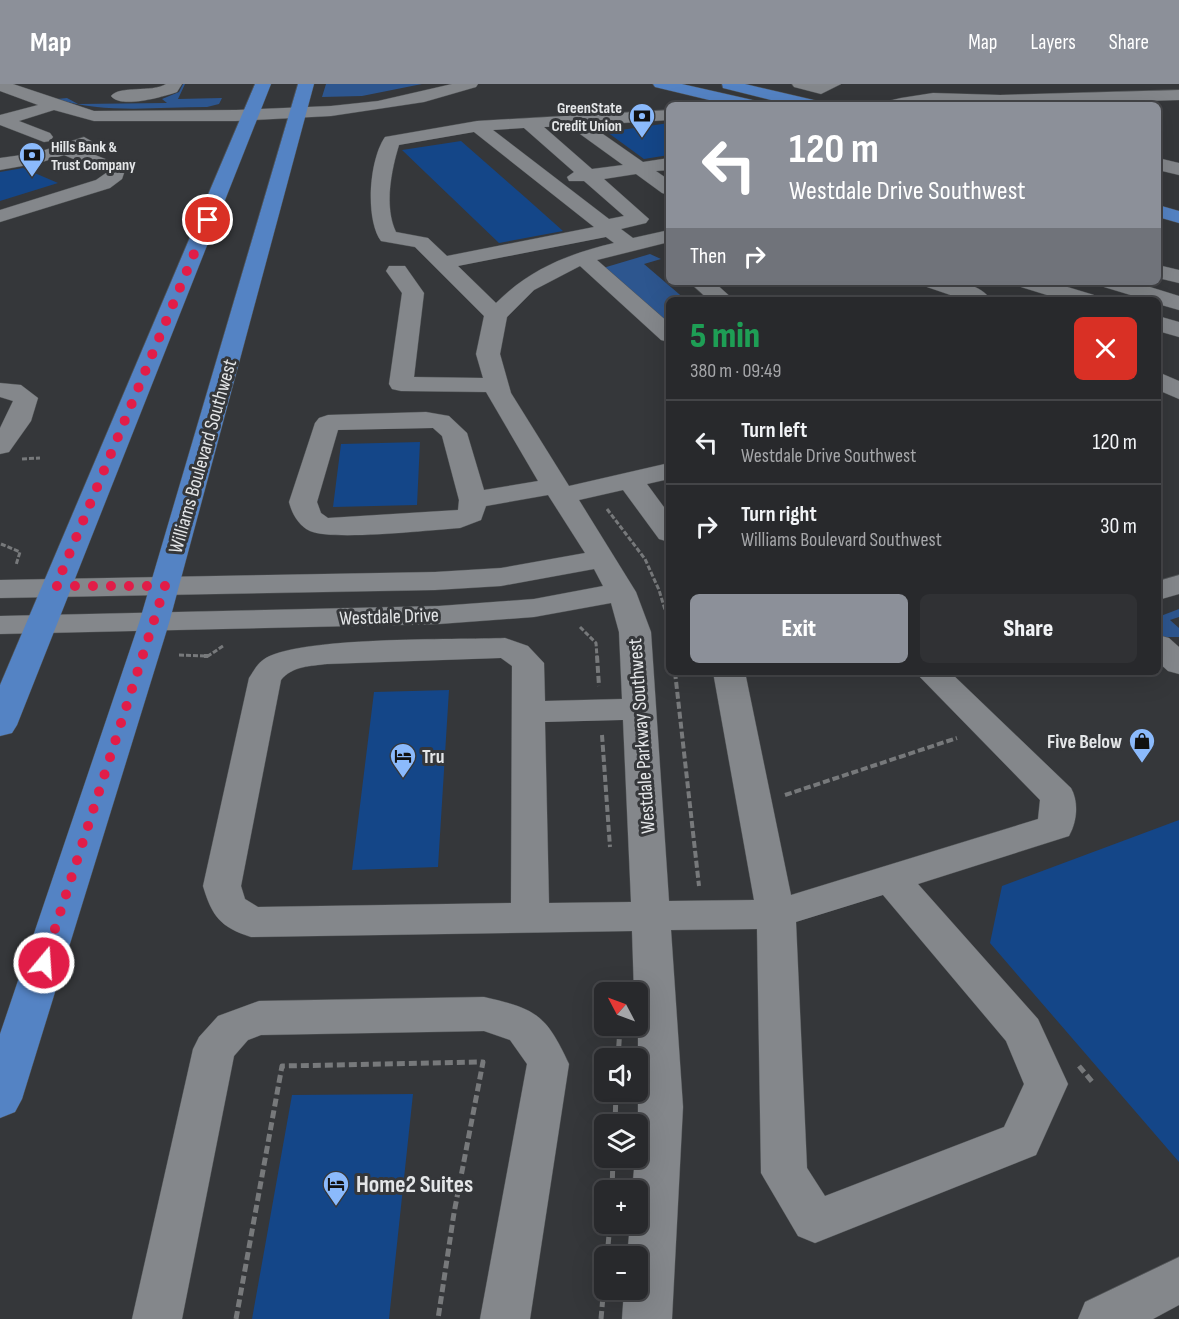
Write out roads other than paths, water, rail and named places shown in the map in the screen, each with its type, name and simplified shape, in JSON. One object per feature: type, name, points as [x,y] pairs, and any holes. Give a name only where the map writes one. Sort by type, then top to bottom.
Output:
[{"type":"main road","points":[[0,725],[43,625],[56,586],[263,84]]},
{"type":"main road","name":"Williams Boulevard Southwest","points":[[0,1099],[165,586],[306,84]]},
{"type":"main road","points":[[661,84],[738,102]]},
{"type":"main road","points":[[725,84],[800,102]]},
{"type":"main road","points":[[1161,194],[1179,198]]},
{"type":"main road","points":[[1161,212],[1179,217]]},
{"type":"street","points":[[98,97],[151,95],[171,89],[174,84]]},
{"type":"street","points":[[57,99],[76,113],[105,116],[346,112],[390,105],[470,84]]},
{"type":"street","points":[[800,84],[821,89],[833,84]]},
{"type":"street","points":[[908,84],[936,91]]},
{"type":"street","points":[[1036,84],[1051,98]]},
{"type":"street","points":[[1098,96],[1121,84]]},
{"type":"street","points":[[3,85],[36,98]]},
{"type":"street","points":[[1179,86],[1174,88],[1179,93]]},
{"type":"street","points":[[910,102],[972,97],[1000,100],[1179,93]]},
{"type":"street","points":[[1150,94],[1158,102]]},
{"type":"street","points":[[0,107],[36,98],[57,99],[78,96]]},
{"type":"street","points":[[57,99],[3,120],[44,136],[87,139]]},
{"type":"street","points":[[993,102],[1000,100]]},
{"type":"street","points":[[649,231],[582,257],[526,285],[496,315],[421,242],[388,237],[381,227],[384,160],[391,141],[477,126],[666,115]]},
{"type":"street","points":[[0,170],[66,150],[87,139],[105,116]]},
{"type":"street","points":[[572,120],[666,187]]},
{"type":"street","points":[[528,123],[590,175],[649,231],[666,253]]},
{"type":"street","points":[[477,126],[607,228],[649,231]]},
{"type":"street","points":[[0,150],[44,136]]},
{"type":"street","points":[[0,216],[103,184],[115,175],[116,170],[66,150]]},
{"type":"street","points":[[0,164],[39,158]]},
{"type":"street","points":[[549,182],[666,164]]},
{"type":"street","points":[[1161,165],[1179,169]]},
{"type":"street","points":[[443,263],[607,228],[649,231]]},
{"type":"street","points":[[582,257],[666,332]]},
{"type":"street","points":[[397,271],[413,292],[400,384],[496,386]]},
{"type":"street","points":[[1161,272],[1179,277]]},
{"type":"street","points":[[704,285],[719,297]]},
{"type":"street","points":[[945,285],[975,297]]},
{"type":"street","points":[[1122,285],[1160,297]]},
{"type":"street","points":[[1064,286],[1081,297]]},
{"type":"street","points":[[1161,297],[1179,303]]},
{"type":"street","name":"Westdale Parkway Southwest","points":[[496,315],[488,354],[496,386],[612,575],[635,632],[661,1107],[647,1319]]},
{"type":"street","points":[[1161,324],[1179,330]]},
{"type":"street","points":[[1161,381],[1179,392]]},
{"type":"street","points":[[0,390],[12,390],[26,399],[18,421],[0,446]]},
{"type":"street","points":[[426,420],[440,421],[454,433],[473,500],[471,514],[460,520],[325,527],[317,524],[306,514],[303,502],[328,423],[426,420]]},
{"type":"street","points":[[473,500],[592,489],[666,472]]},
{"type":"street","points":[[630,480],[666,529]]},
{"type":"street","name":"Westdale Drive","points":[[8,577],[56,586],[165,586],[435,582],[501,577],[612,575]]},
{"type":"street","name":"Westdale Drive","points":[[0,625],[439,615],[534,608],[612,575]]},
{"type":"street","points":[[1161,590],[1179,584]]},
{"type":"street","points":[[530,919],[528,663],[517,653],[505,648],[327,654],[291,659],[274,667],[265,678],[222,886],[229,908],[251,922],[652,918],[776,914],[1056,827],[1058,797],[934,675]]},
{"type":"street","points":[[1161,648],[1179,664]]},
{"type":"street","points":[[730,675],[776,914],[784,1173],[815,1221],[1020,1141],[1046,1084],[1023,1031],[891,878]]},
{"type":"street","points":[[529,712],[640,709]]},
{"type":"street","points":[[157,1319],[214,1049],[233,1028],[260,1018],[484,1014],[509,1020],[535,1035],[548,1064],[505,1319]]},
{"type":"street","points":[[1103,1319],[1179,1280]]},
{"type":"place","name":"GreenState Credit Union","points":[[642,139]]},
{"type":"place","name":"Hills Bank & Trust Company","points":[[32,178]]},
{"type":"place","name":"Five Below","points":[[1142,764]]},
{"type":"place","name":"Tru","points":[[403,779]]},
{"type":"place","name":"Home2 Suites","points":[[336,1207]]}]
